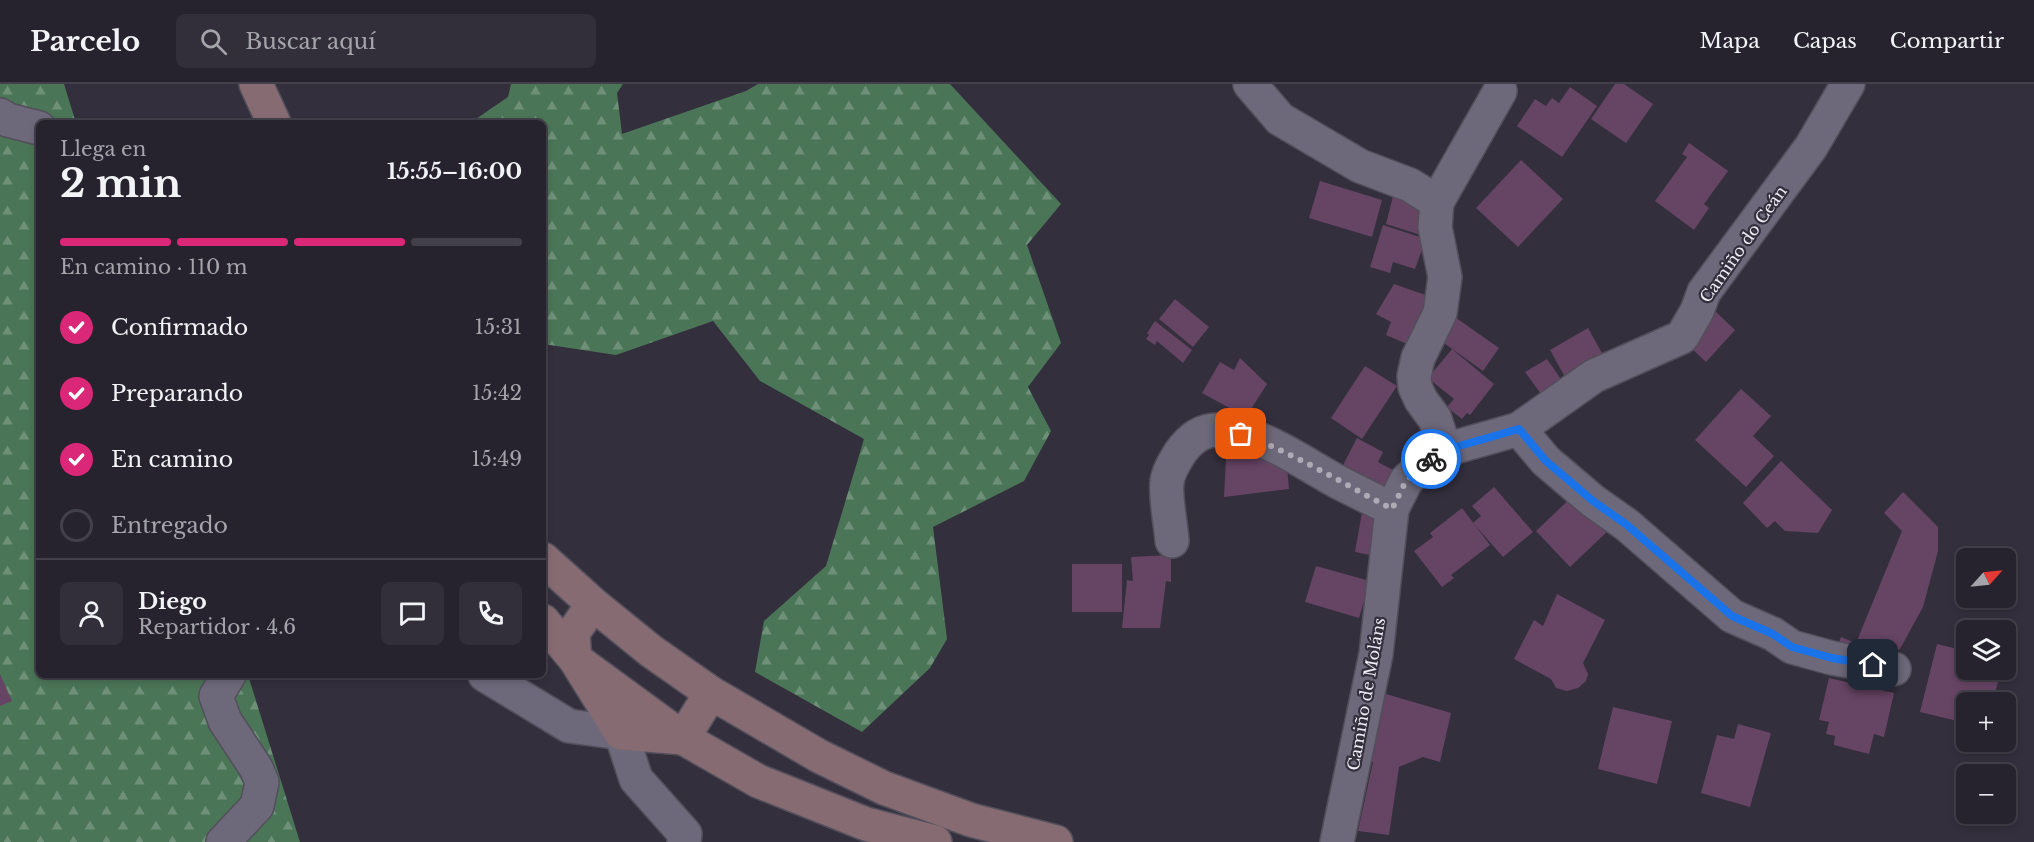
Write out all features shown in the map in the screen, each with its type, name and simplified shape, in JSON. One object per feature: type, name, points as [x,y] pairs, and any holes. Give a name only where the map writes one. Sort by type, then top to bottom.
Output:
[{"type":"main road","points":[[256,84],[273,120]]},
{"type":"main road","points":[[546,562],[592,604],[651,651],[711,693],[819,756],[884,788],[971,820],[1056,842]]},
{"type":"main road","points":[[592,604],[573,633],[575,659],[683,738],[758,781],[866,824],[935,842]]},
{"type":"main road","points":[[546,625],[575,659],[621,733],[683,738]]},
{"type":"main road","points":[[683,738],[711,693]]},
{"type":"street","points":[[1250,84],[1280,119],[1360,166],[1410,185],[1437,202]]},
{"type":"street","name":"Camiño do Ceán","points":[[1519,429],[1594,376],[1682,337],[1697,311],[1704,292],[1811,147],[1848,84]]},
{"type":"street","points":[[1445,450],[1435,419],[1421,400],[1414,376],[1418,358],[1440,313],[1442,301],[1445,277],[1435,227],[1437,202],[1500,91]]},
{"type":"street","points":[[0,115],[8,120],[36,127]]},
{"type":"street","points":[[1519,429],[1546,461],[1593,501],[1627,525],[1732,616],[1773,634],[1792,647],[1832,658],[1894,669]]},
{"type":"street","name":"Camiño de Moláns","points":[[1337,842],[1376,654],[1392,509],[1406,481],[1424,463],[1445,450],[1519,429]]},
{"type":"street","points":[[1172,541],[1167,481],[1184,447],[1195,436],[1207,431],[1218,430],[1241,434],[1274,446],[1392,509]]},
{"type":"street","points":[[223,842],[257,806],[262,782],[256,768],[225,721],[216,696],[227,678]]},
{"type":"street","points":[[490,678],[569,726],[621,733],[636,778],[688,839]]},
{"type":"green space","points":[[0,84],[64,84],[75,120],[36,120],[36,678],[249,678],[300,842],[0,842]]},
{"type":"green space","points":[[511,84],[623,84],[617,93],[622,134],[746,91],[758,84],[950,84],[1061,204],[1027,245],[1061,343],[1028,387],[1051,431],[1024,481],[933,527],[947,639],[930,668],[862,732],[755,672],[764,621],[826,566],[864,439],[760,381],[713,321],[616,355],[546,344],[546,120],[474,120],[508,97]]},
{"type":"building","points":[[1615,84],[1624,84],[1653,104],[1626,143],[1591,119]]},
{"type":"building","points":[[1570,87],[1597,106],[1562,157],[1517,126],[1535,99],[1546,106],[1552,98],[1559,103]]},
{"type":"building","points":[[1689,143],[1728,171],[1704,204],[1709,208],[1694,230],[1655,201],[1687,157],[1682,154]]},
{"type":"building","points":[[1521,160],[1563,199],[1518,247],[1476,208]]},
{"type":"building","points":[[1320,181],[1382,200],[1372,237],[1309,218]]},
{"type":"building","points":[[1395,188],[1419,200],[1427,237],[1386,224]]},
{"type":"building","points":[[1383,225],[1426,239],[1415,269],[1393,262],[1390,273],[1370,267]]},
{"type":"building","points":[[1394,284],[1437,299],[1414,347],[1386,335],[1391,322],[1376,314]]},
{"type":"building","points":[[1175,299],[1209,327],[1193,347],[1159,319]]},
{"type":"building","points":[[1715,311],[1735,330],[1706,362],[1686,343]]},
{"type":"building","points":[[1452,315],[1499,348],[1483,371],[1437,338]]},
{"type":"building","points":[[1155,321],[1192,350],[1183,363],[1157,341],[1155,345],[1146,339]]},
{"type":"building","points":[[1588,328],[1608,364],[1570,386],[1550,350]]},
{"type":"building","points":[[1452,349],[1494,384],[1470,415],[1467,413],[1462,419],[1447,407],[1454,399],[1428,378]]},
{"type":"building","points":[[1240,358],[1267,384],[1246,417],[1202,393],[1220,362],[1234,370]]},
{"type":"building","points":[[1547,359],[1565,385],[1546,401],[1525,372]]},
{"type":"building","points":[[1365,366],[1397,386],[1362,439],[1331,418]]},
{"type":"building","points":[[1741,389],[1771,416],[1753,436],[1774,456],[1746,487],[1695,440]]},
{"type":"building","points":[[1357,438],[1383,452],[1378,462],[1402,475],[1390,498],[1340,471]]},
{"type":"building","points":[[1227,439],[1286,456],[1289,489],[1224,497]]},
{"type":"building","points":[[1781,461],[1832,510],[1818,533],[1785,531],[1775,521],[1767,528],[1743,503]]},
{"type":"building","points":[[1494,487],[1533,532],[1503,557],[1473,523],[1481,516],[1472,506]]},
{"type":"building","points":[[1577,492],[1611,528],[1570,567],[1536,531]]},
{"type":"building","points":[[1903,492],[1938,527],[1938,551],[1923,607],[1900,649],[1891,655],[1836,650],[1841,637],[1856,643],[1902,531],[1884,513]]},
{"type":"building","points":[[1462,508],[1490,545],[1451,575],[1454,578],[1442,587],[1414,551],[1433,537],[1430,533]]},
{"type":"building","points":[[1362,512],[1388,516],[1380,557],[1355,552]]},
{"type":"building","points":[[1171,555],[1171,582],[1166,581],[1160,628],[1122,628],[1127,580],[1133,581],[1131,557]]},
{"type":"building","points":[[1072,564],[1122,564],[1122,612],[1072,612]]},
{"type":"building","points":[[1316,566],[1370,581],[1359,618],[1305,602]]},
{"type":"building","points":[[1557,594],[1605,620],[1583,663],[1588,674],[1586,681],[1578,688],[1567,691],[1556,688],[1551,679],[1514,659],[1534,620],[1543,626]]},
{"type":"building","points":[[1937,644],[1956,649],[1956,680],[1998,680],[1995,692],[1956,692],[1956,721],[1920,712]]},
{"type":"building","points":[[0,674],[12,701],[0,706]]},
{"type":"building","points":[[1829,678],[1894,693],[1884,737],[1874,734],[1869,754],[1834,745],[1835,736],[1826,734],[1829,722],[1819,720]]},
{"type":"building","points":[[1386,694],[1451,713],[1440,762],[1423,757],[1399,767],[1389,835],[1358,831],[1373,762],[1370,762]]},
{"type":"building","points":[[1613,707],[1672,721],[1657,784],[1598,769]]},
{"type":"building","points":[[1738,724],[1771,733],[1750,807],[1701,793],[1717,735],[1734,739]]},
{"type":"way so far","points":[[1241,434],[1274,446],[1392,509],[1406,481],[1431,459]]},
{"type":"route","points":[[1431,459],[1445,450],[1519,429],[1546,461],[1593,501],[1627,525],[1732,616],[1773,634],[1792,647],[1832,658],[1873,665]]}]
